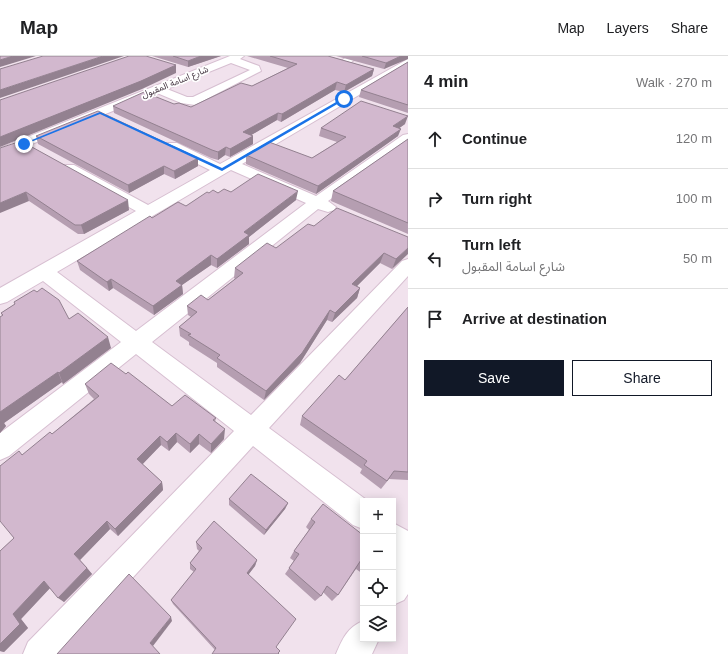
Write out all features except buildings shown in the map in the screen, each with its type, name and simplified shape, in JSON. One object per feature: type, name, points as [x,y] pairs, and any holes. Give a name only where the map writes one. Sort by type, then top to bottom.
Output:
[{"type":"street","points":[[343,63],[355,56]]},
{"type":"street","points":[[157,89],[185,101],[196,101],[256,71],[255,68],[235,58]]},
{"type":"street","name":"شارع اسامة المقبول","points":[[0,153],[235,58]]},
{"type":"street","points":[[331,59],[357,67]]},
{"type":"street","points":[[0,297],[227,167],[351,101],[378,73],[403,60]]},
{"type":"street","points":[[180,70],[194,74]]},
{"type":"street","points":[[100,113],[114,119]]},
{"type":"street","points":[[0,448],[317,202],[408,138]]},
{"type":"street","points":[[158,140],[345,214]]},
{"type":"street","points":[[24,144],[38,151]]},
{"type":"street","points":[[59,162],[150,212]]},
{"type":"street","points":[[40,654],[408,265]]},
{"type":"street","points":[[44,272],[360,513]]},
{"type":"street","points":[[396,540],[408,550]]},
{"type":"street","points":[[396,584],[408,565]]},
{"type":"street","points":[[353,654],[360,642]]},
{"type":"route","points":[[24,144],[100,113],[222,170],[344,99]]}]
